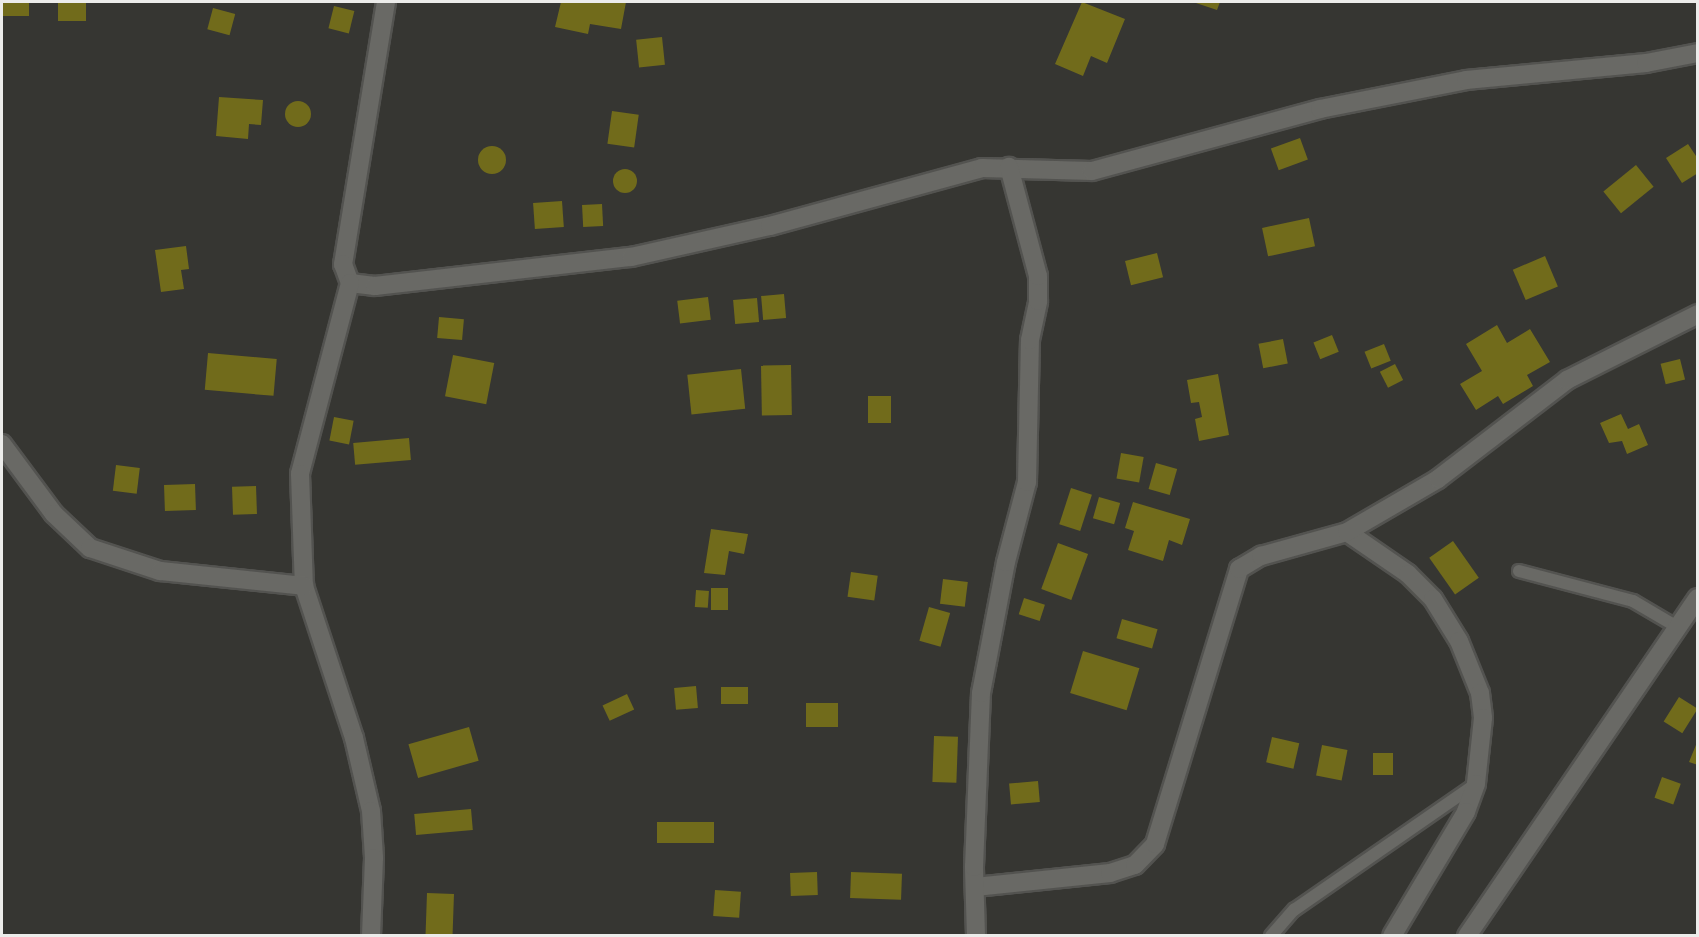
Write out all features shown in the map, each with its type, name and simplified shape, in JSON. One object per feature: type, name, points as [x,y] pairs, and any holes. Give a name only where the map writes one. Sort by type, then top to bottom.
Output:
[{"type":"street","points":[[371,936],[374,858],[370,811],[354,738],[304,586],[300,474],[350,283],[343,264],[387,2]]},
{"type":"street","points":[[350,283],[375,286],[631,256],[770,226],[982,168],[1009,167],[1063,173],[1092,171],[1320,109],[1443,84],[1538,70],[1646,63],[1698,53]]},
{"type":"street","points":[[976,936],[975,887],[981,693],[1006,562],[1027,482],[1030,340],[1038,302],[1038,276],[1009,167]]},
{"type":"street","points":[[975,887],[1110,873],[1135,864],[1155,844],[1239,569],[1261,556],[1347,532],[1438,479],[1567,380],[1698,314]]},
{"type":"street","points":[[2,444],[54,514],[90,548],[160,571],[304,586]]},
{"type":"street","points":[[1347,532],[1408,574],[1433,599],[1459,641],[1480,693],[1482,710],[1476,784],[1466,812],[1392,936]]},
{"type":"street","points":[[1467,936],[1698,598]]},
{"type":"lane","points":[[1519,571],[1633,601],[1679,628]]},
{"type":"lane","points":[[1271,936],[1294,910],[1476,784]]},
{"type":"building","points":[[3,2],[29,2],[29,16],[3,16]]},
{"type":"building","points":[[58,2],[86,2],[86,21],[58,21]]},
{"type":"building","points":[[561,2],[626,2],[621,29],[590,24],[588,34],[555,27]]},
{"type":"building","points":[[1082,2],[1125,19],[1107,63],[1091,56],[1083,76],[1055,64]]},
{"type":"building","points":[[1193,2],[1220,2],[1217,10]]},
{"type":"building","points":[[334,6],[354,11],[349,33],[328,28]]},
{"type":"building","points":[[213,8],[235,14],[230,35],[207,29]]},
{"type":"building","points":[[662,37],[665,65],[639,68],[636,40]]},
{"type":"building","points":[[219,97],[263,100],[261,125],[249,124],[248,139],[216,136]]},
{"type":"building","points":[[298,101],[307,105],[311,114],[307,123],[298,127],[289,123],[285,114],[289,105]]},
{"type":"building","points":[[612,111],[639,115],[634,147],[607,144]]},
{"type":"building","points":[[1300,138],[1308,160],[1279,170],[1271,149]]},
{"type":"building","points":[[1688,144],[1698,159],[1698,173],[1682,183],[1666,158]]},
{"type":"building","points":[[492,146],[502,150],[506,160],[502,170],[492,174],[482,170],[478,160],[482,150]]},
{"type":"building","points":[[1636,165],[1654,187],[1621,213],[1603,191]]},
{"type":"building","points":[[625,169],[633,173],[637,181],[633,189],[625,193],[617,189],[613,181],[617,173]]},
{"type":"building","points":[[562,201],[564,227],[535,229],[533,203]]},
{"type":"building","points":[[602,204],[603,226],[583,227],[582,205]]},
{"type":"building","points":[[1309,218],[1315,246],[1268,256],[1262,228]]},
{"type":"building","points":[[186,246],[189,269],[181,270],[184,289],[161,292],[155,250]]},
{"type":"building","points":[[1157,253],[1163,277],[1131,285],[1125,261]]},
{"type":"building","points":[[1545,256],[1558,286],[1526,300],[1513,270]]},
{"type":"building","points":[[784,294],[786,318],[763,320],[761,296]]},
{"type":"building","points":[[708,297],[711,320],[680,324],[677,301]]},
{"type":"building","points":[[757,298],[759,322],[735,324],[733,300]]},
{"type":"building","points":[[439,317],[464,319],[462,340],[437,338]]},
{"type":"building","points":[[1497,325],[1507,343],[1530,329],[1550,362],[1527,375],[1533,386],[1503,404],[1498,396],[1476,410],[1460,384],[1482,371],[1466,344]]},
{"type":"building","points":[[1332,335],[1339,352],[1320,359],[1313,342]]},
{"type":"building","points":[[1283,339],[1288,364],[1263,368],[1258,344]]},
{"type":"building","points":[[1384,344],[1391,361],[1371,369],[1365,352]]},
{"type":"building","points":[[208,353],[277,359],[274,396],[205,390]]},
{"type":"building","points":[[453,355],[494,363],[486,404],[445,396]]},
{"type":"building","points":[[1680,359],[1685,379],[1666,384],[1661,364]]},
{"type":"building","points":[[1395,364],[1403,380],[1388,388],[1380,372]]},
{"type":"building","points":[[791,365],[792,415],[762,416],[761,366]]},
{"type":"building","points":[[741,369],[745,409],[691,414],[687,375]]},
{"type":"building","points":[[1218,374],[1229,435],[1199,441],[1195,419],[1202,417],[1199,402],[1191,403],[1187,380]]},
{"type":"building","points":[[868,396],[891,396],[891,423],[868,423]]},
{"type":"building","points":[[1621,414],[1628,429],[1639,424],[1648,445],[1627,454],[1622,441],[1609,443],[1600,423]]},
{"type":"building","points":[[334,417],[354,421],[349,444],[329,441]]},
{"type":"building","points":[[409,438],[411,460],[355,465],[353,443]]},
{"type":"building","points":[[1121,453],[1144,457],[1139,483],[1116,479]]},
{"type":"building","points":[[1156,463],[1177,469],[1170,495],[1149,489]]},
{"type":"building","points":[[116,465],[140,468],[137,494],[113,491]]},
{"type":"building","points":[[195,484],[196,510],[165,511],[164,485]]},
{"type":"building","points":[[256,486],[257,514],[233,515],[232,487]]},
{"type":"building","points":[[1071,488],[1092,495],[1080,531],[1059,524]]},
{"type":"building","points":[[1099,497],[1120,503],[1114,524],[1093,518]]},
{"type":"building","points":[[1133,502],[1190,519],[1182,545],[1169,540],[1163,561],[1128,550],[1134,531],[1125,528]]},
{"type":"building","points":[[711,529],[748,534],[744,554],[729,551],[725,575],[704,573]]},
{"type":"building","points":[[1453,541],[1479,578],[1455,594],[1429,558]]},
{"type":"building","points":[[1058,543],[1088,554],[1071,600],[1041,589]]},
{"type":"building","points":[[851,572],[878,576],[874,601],[848,597]]},
{"type":"building","points":[[943,579],[968,582],[965,607],[940,604]]},
{"type":"building","points":[[711,588],[728,588],[728,610],[711,610]]},
{"type":"building","points":[[696,590],[709,591],[708,608],[695,607]]},
{"type":"building","points":[[1024,598],[1045,605],[1040,621],[1019,614]]},
{"type":"building","points":[[929,607],[950,613],[941,647],[919,641]]},
{"type":"building","points":[[1122,619],[1158,629],[1152,648],[1116,638]]},
{"type":"building","points":[[1083,651],[1139,668],[1127,710],[1070,693]]},
{"type":"building","points":[[696,686],[698,708],[676,710],[674,688]]},
{"type":"building","points":[[721,687],[748,687],[748,704],[721,704]]},
{"type":"building","points":[[627,694],[634,709],[610,721],[603,705]]},
{"type":"building","points":[[1679,697],[1698,709],[1682,733],[1664,722]]},
{"type":"building","points":[[806,703],[838,703],[838,727],[806,727]]},
{"type":"building","points":[[469,727],[479,761],[418,778],[408,744]]},
{"type":"building","points":[[934,736],[958,737],[956,783],[932,782]]},
{"type":"building","points":[[1272,737],[1299,743],[1293,769],[1266,762]]},
{"type":"building","points":[[1698,740],[1698,765],[1689,762]]},
{"type":"building","points":[[1322,745],[1348,750],[1342,780],[1316,775]]},
{"type":"building","points":[[1373,753],[1393,753],[1393,775],[1373,775]]},
{"type":"building","points":[[1662,777],[1681,784],[1673,805],[1654,798]]},
{"type":"building","points":[[1038,781],[1040,802],[1011,804],[1009,784]]},
{"type":"building","points":[[471,809],[473,830],[416,835],[414,814]]},
{"type":"building","points":[[657,822],[714,822],[714,843],[657,843]]},
{"type":"building","points":[[817,872],[818,895],[791,896],[790,873]]},
{"type":"building","points":[[851,872],[902,874],[901,900],[850,898]]},
{"type":"building","points":[[715,890],[741,892],[739,918],[713,916]]},
{"type":"building","points":[[427,893],[454,894],[453,936],[425,936]]}]
